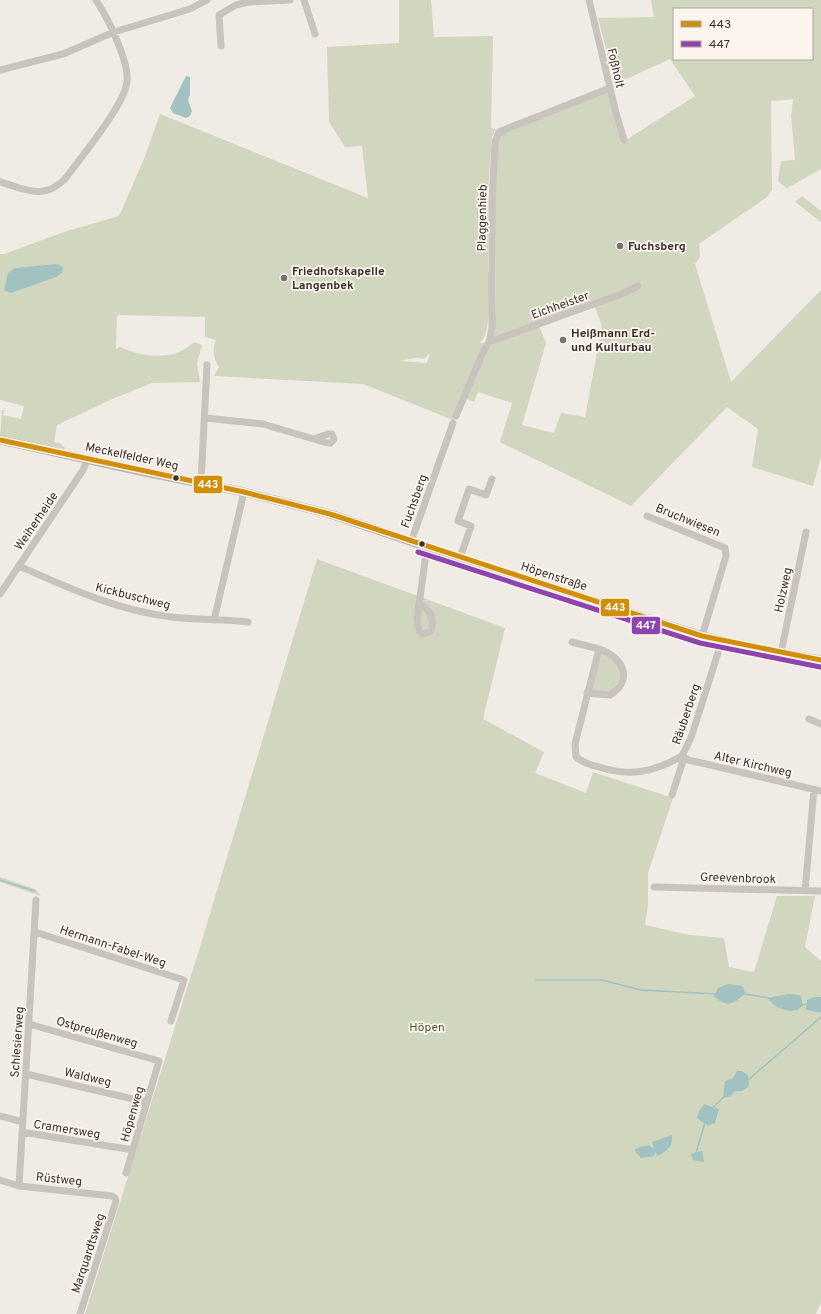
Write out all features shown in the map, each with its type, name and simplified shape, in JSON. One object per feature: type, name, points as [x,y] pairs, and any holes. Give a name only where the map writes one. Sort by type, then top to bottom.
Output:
[{"type":"main road","name":"Meckelfelder Weg","points":[[0,440],[88,460],[244,492],[330,514]]},
{"type":"main road","name":"Höpenstraße","points":[[330,514],[411,542],[702,636],[821,660]]},
{"type":"street","points":[[0,182],[43,192],[53,189],[65,179],[120,103],[125,92],[127,74],[114,32],[96,0]]},
{"type":"street","points":[[0,70],[63,54],[114,32],[190,9],[207,0]]},
{"type":"street","points":[[221,46],[219,15],[235,2],[290,0]]},
{"type":"street","points":[[304,0],[315,34]]},
{"type":"street","name":"Foßholt","points":[[589,0],[624,140]]},
{"type":"street","name":"Plaggenhieb","points":[[454,419],[482,352],[489,342],[492,320],[495,142],[498,134],[506,129],[610,88]]},
{"type":"street","name":"Eichheister","points":[[489,342],[619,296],[638,286]]},
{"type":"street","points":[[201,483],[207,365]]},
{"type":"street","points":[[205,418],[249,422],[314,439]]},
{"type":"street","name":"Fuchsberg","points":[[411,542],[454,419]]},
{"type":"street","name":"Weiherheide","points":[[0,594],[83,470],[88,460]]},
{"type":"street","points":[[460,558],[471,526],[458,521],[469,489],[486,495],[492,480]]},
{"type":"street","points":[[214,620],[244,492]]},
{"type":"street","name":"Bruchwiesen","points":[[647,516],[725,548],[726,556],[702,636]]},
{"type":"street","name":"Holzweg","points":[[781,653],[806,532]]},
{"type":"street","points":[[420,604],[427,547]]},
{"type":"street","name":"Kickbuschweg","points":[[19,566],[89,597],[134,610],[171,617],[248,622]]},
{"type":"street","name":"Räuberberg","points":[[672,795],[682,764],[682,756],[690,738],[722,640]]},
{"type":"street","points":[[572,642],[610,653],[616,660],[624,675],[621,686],[610,695],[588,693]]},
{"type":"street","points":[[599,649],[575,744],[576,757],[582,762],[612,772],[634,773],[658,767],[682,756]]},
{"type":"street","points":[[809,719],[821,724]]},
{"type":"street","name":"Alter Kirchweg","points":[[682,756],[688,760],[818,790]]},
{"type":"street","points":[[805,891],[818,790]]},
{"type":"street","name":"Greevenbrook","points":[[654,886],[821,891]]},
{"type":"street","name":"Schlesierweg","points":[[19,1186],[36,900]]},
{"type":"street","name":"Hermann-Fabel-Weg","points":[[35,932],[184,980],[171,1021]]},
{"type":"street","name":"Ostpreußenweg","points":[[29,1024],[158,1061]]},
{"type":"street","name":"Höpenweg","points":[[126,1173],[158,1061]]},
{"type":"street","name":"Waldweg","points":[[26,1074],[146,1102]]},
{"type":"street","points":[[0,1116],[23,1122]]},
{"type":"street","name":"Cramersweg","points":[[22,1132],[133,1150]]},
{"type":"street","name":"Rüstweg","points":[[0,1180],[19,1186],[112,1196],[115,1198]]},
{"type":"street","name":"Marquardtsweg","points":[[80,1314],[116,1201],[115,1198]]},
{"type":"green space","points":[[399,0],[431,0],[434,37],[493,36],[491,128],[496,129],[607,87],[623,142],[695,96],[670,59],[615,84],[598,18],[654,17],[651,0],[821,0],[821,169],[787,188],[778,181],[781,161],[795,160],[791,116],[793,99],[771,101],[772,190],[767,197],[699,244],[700,257],[695,264],[731,382],[821,290],[821,457],[813,486],[752,467],[758,429],[727,407],[631,506],[500,442],[512,403],[478,392],[474,402],[462,397],[453,420],[363,384],[214,376],[219,367],[215,360],[214,354],[216,340],[205,337],[205,317],[117,315],[116,349],[120,347],[132,352],[159,356],[182,351],[195,342],[202,345],[197,363],[200,382],[152,383],[110,400],[57,425],[54,442],[61,444],[66,449],[53,447],[52,449],[0,437],[2,410],[4,410],[3,415],[21,419],[24,406],[0,400],[0,254],[4,254],[64,232],[119,216],[144,159],[160,114],[368,198],[362,146],[345,147],[329,122],[327,47],[399,43]],"holes":[[[495,130],[497,156],[495,200],[496,303],[493,337],[593,302],[602,326],[585,417],[561,413],[554,433],[522,425],[546,343],[539,326],[491,343],[480,343],[484,338],[486,331],[489,311],[490,273],[488,272],[488,189],[492,138]],[[430,353],[427,363],[400,361],[416,358],[424,359]]]},
{"type":"green space","points":[[802,196],[821,211],[821,222],[795,202]]},
{"type":"green space","name":"Höpen","points":[[317,559],[505,628],[483,719],[544,752],[535,773],[586,793],[593,772],[673,798],[648,873],[648,906],[645,925],[689,935],[724,938],[729,967],[754,972],[777,896],[815,896],[805,947],[821,961],[821,997],[814,997],[806,1010],[821,1013],[821,1302],[816,1314],[85,1314],[199,950]],"holes":[[[733,1078],[742,1091],[736,1091],[725,1081]]]},
{"type":"green space","points":[[599,649],[610,653],[623,675],[609,695],[588,693]]},
{"type":"green space","points":[[0,877],[35,889],[41,896],[0,882]]},
{"type":"water","points":[[186,76],[190,77],[190,95],[188,100],[192,111],[190,116],[186,118],[173,113],[170,108]]},
{"type":"water","points":[[57,264],[63,267],[62,273],[56,277],[11,293],[4,290],[8,273],[15,268]]},
{"type":"water","points":[[728,984],[743,986],[745,994],[737,1001],[730,1003],[723,1002],[714,997],[718,988]]},
{"type":"water","points":[[789,994],[800,995],[802,1005],[797,1010],[784,1010],[776,1006],[767,998]]},
{"type":"water","points":[[814,997],[821,997],[821,1013],[806,1010],[807,1000]]},
{"type":"water","points":[[737,1071],[742,1071],[748,1075],[749,1086],[742,1091],[735,1091],[731,1096],[723,1098],[725,1081],[733,1078]]},
{"type":"water","points":[[704,1104],[719,1109],[715,1123],[708,1126],[697,1118],[699,1111]]},
{"type":"water","points":[[672,1135],[672,1142],[669,1148],[658,1156],[655,1152],[654,1156],[641,1158],[634,1150],[649,1145],[654,1149],[652,1142]]},
{"type":"water","points":[[702,1151],[704,1162],[693,1160],[691,1154]]},
{"type":"waterway","points":[[0,880],[34,891]]},
{"type":"waterway","points":[[536,980],[602,980],[641,990],[717,994]]},
{"type":"waterway","points":[[745,994],[769,998]]},
{"type":"waterway","points":[[799,1006],[807,1004]]},
{"type":"waterway","points":[[748,1080],[821,1017]]},
{"type":"waterway","points":[[712,1108],[724,1097]]},
{"type":"waterway","points":[[696,1153],[705,1122]]},
{"type":"transit line","name":"443","points":[[0,440],[244,492],[330,514],[702,636],[821,660]]},
{"type":"transit line","name":"447","points":[[418,552],[700,643],[820,667]]},
{"type":"place","name":"Fuchsberg","points":[[620,246]]},
{"type":"place","name":"Friedhofskapelle Langenbek","points":[[284,278]]},
{"type":"place","name":"Heißmann Erd- und Kulturbau","points":[[563,340]]}]
